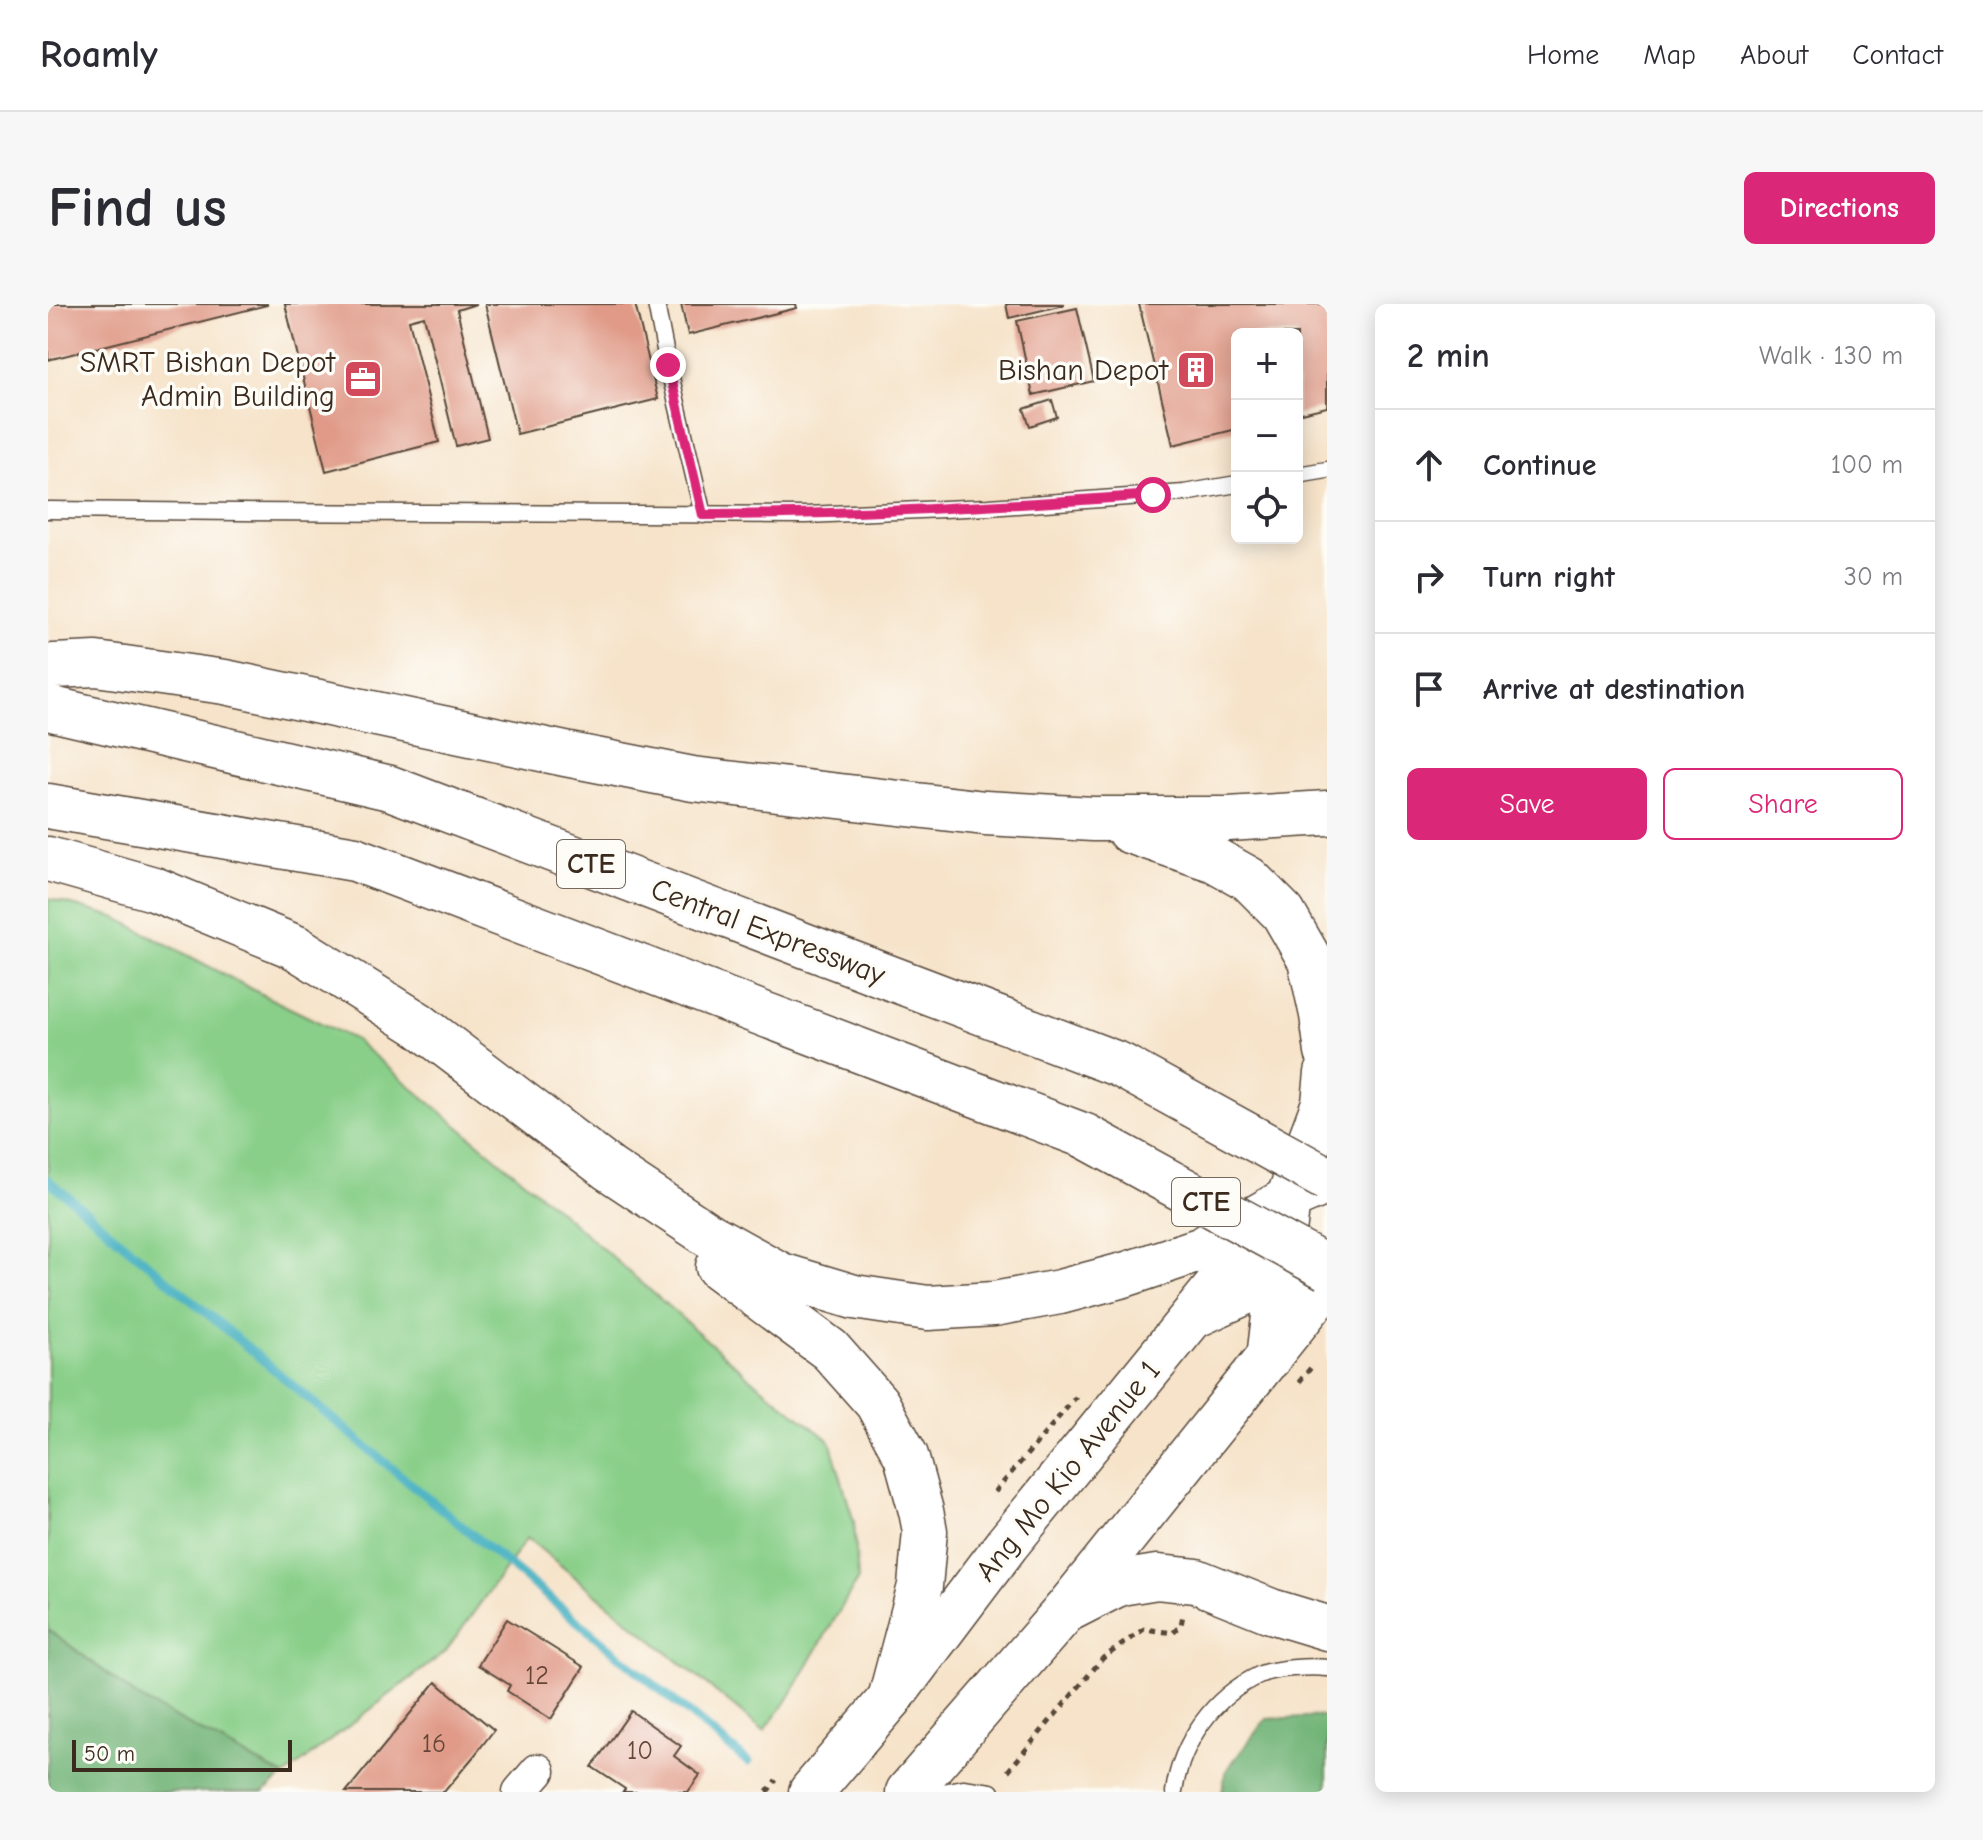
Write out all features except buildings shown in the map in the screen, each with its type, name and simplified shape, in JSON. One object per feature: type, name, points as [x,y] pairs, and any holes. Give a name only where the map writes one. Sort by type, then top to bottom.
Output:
[{"type":"main road","points":[[48,668],[96,664],[225,682],[693,779],[985,813],[1093,819],[1228,819],[1327,813]]},
{"type":"main road","name":"Central Expressway","points":[[48,708],[390,788],[1120,1065],[1314,1186]]},
{"type":"main road","name":"CTE","points":[[48,806],[355,859],[1085,1136],[1327,1268]]},
{"type":"main road","points":[[1093,819],[1215,860],[1249,879],[1283,913],[1310,960],[1327,1052]]},
{"type":"main road","points":[[48,859],[154,889],[295,947],[418,1024],[609,1169],[707,1234],[781,1275],[854,1297],[928,1308],[994,1304],[1047,1295],[1127,1274],[1202,1249],[1314,1186]]},
{"type":"main road","points":[[1282,1373],[1279,1277],[1314,1186],[1327,1073]]},
{"type":"main road","name":"Ang Mo Kio Avenue 1","points":[[794,1786],[890,1699],[1007,1544],[1194,1316],[1314,1186],[1327,1153]]},
{"type":"main road","points":[[609,1169],[694,1249],[830,1350],[877,1403],[906,1456],[925,1531],[920,1586],[890,1699]]},
{"type":"main road","points":[[1194,1316],[1327,1255]]},
{"type":"main road","points":[[908,1792],[1065,1611],[1282,1373],[1327,1284]]},
{"type":"main road","points":[[1065,1611],[1120,1583],[1157,1577],[1196,1581],[1271,1611],[1327,1628]]},
{"type":"lane","points":[[656,304],[703,515]]},
{"type":"lane","points":[[1303,474],[1327,470]]},
{"type":"lane","points":[[48,510],[806,515],[989,507],[1184,493],[1231,485]]},
{"type":"lane","points":[[1174,1792],[1176,1773],[1192,1737],[1219,1701],[1261,1674],[1312,1666],[1327,1668]]},
{"type":"lane","points":[[943,1792],[963,1788],[991,1792]]},
{"type":"path","points":[[1282,1373],[1314,1364]]},
{"type":"path","points":[[1008,1771],[1103,1658],[1144,1629],[1173,1633],[1181,1625],[1185,1606]]},
{"type":"path","points":[[767,1792],[794,1786]]},
{"type":"green space","points":[[48,898],[117,918],[354,1039],[555,1207],[750,1378],[830,1441],[854,1522],[858,1579],[787,1701],[764,1731],[527,1538],[446,1651],[284,1776],[142,1700],[48,1629]]},
{"type":"green space","points":[[48,1629],[142,1700],[284,1776],[264,1792],[48,1792]]},
{"type":"green space","points":[[1327,1716],[1327,1792],[1222,1792],[1226,1771],[1266,1719]]},
{"type":"waterway","points":[[48,1180],[748,1762]]},
{"type":"place","name":"Bishan Depot","points":[[1196,370]]},
{"type":"place","name":"SMRT Bishan Depot Admin Building","points":[[363,379]]},
{"type":"route","points":[[668,365],[703,515],[806,515],[989,507],[1153,495]]}]
